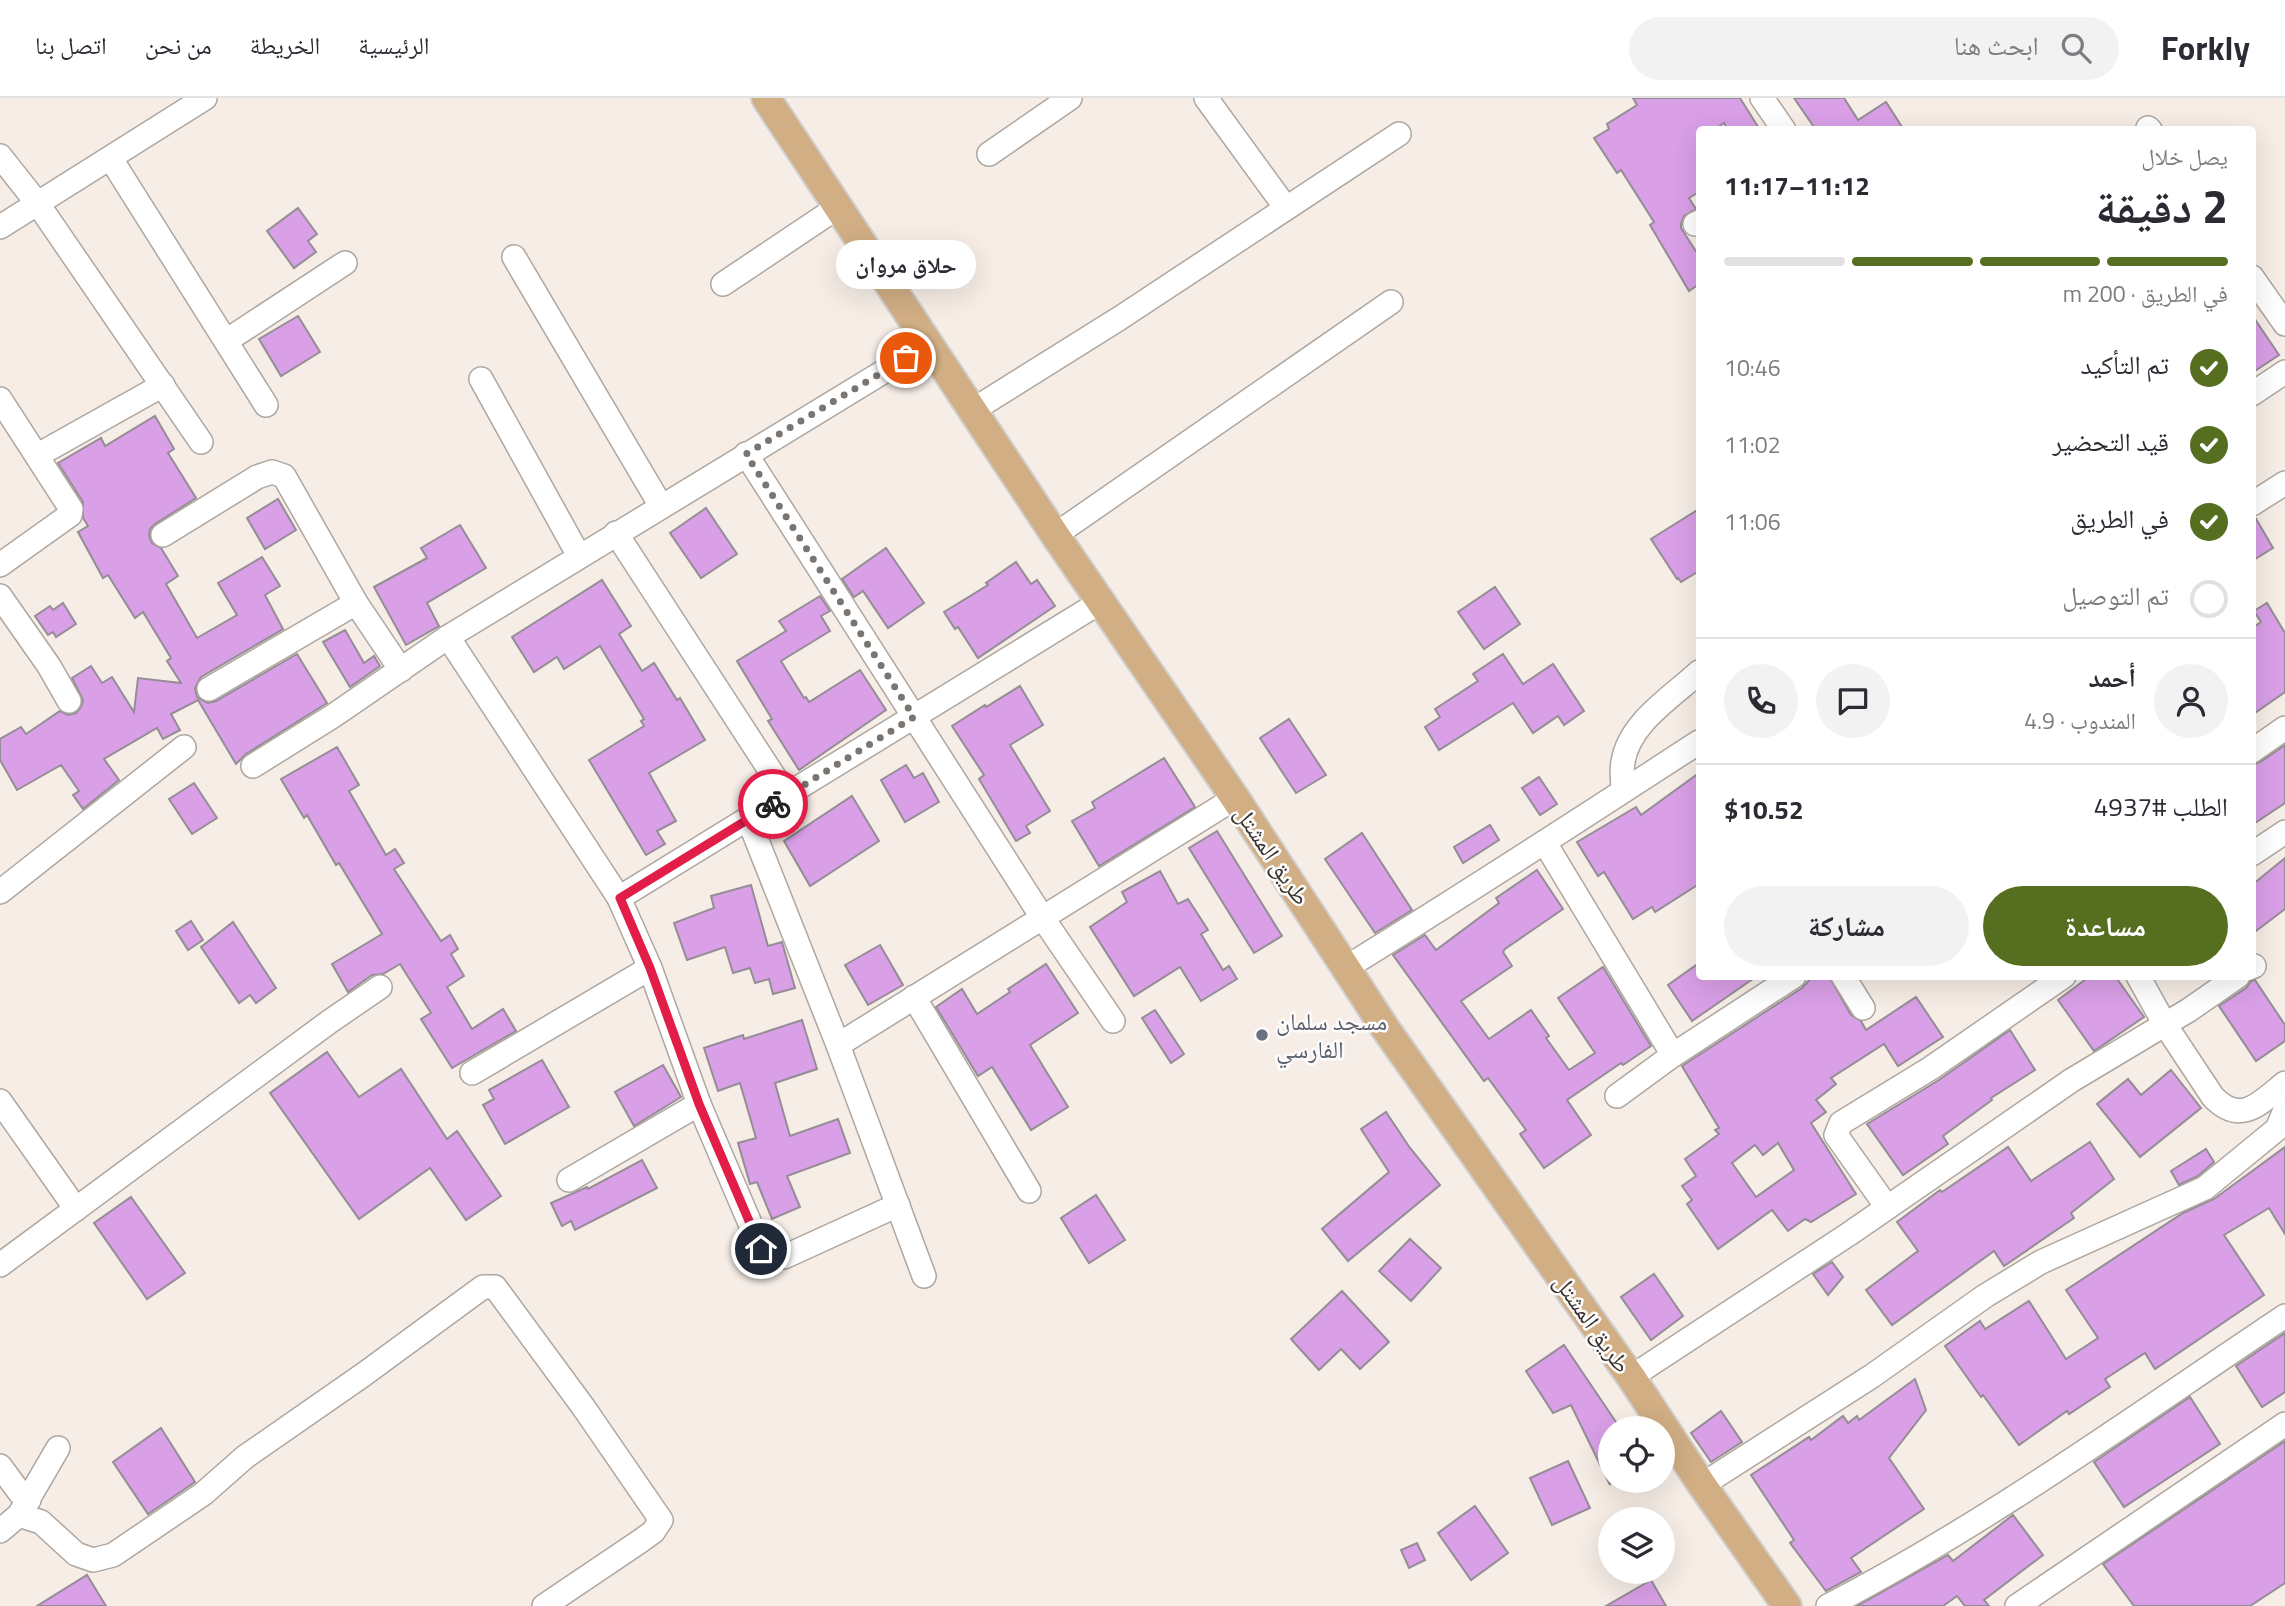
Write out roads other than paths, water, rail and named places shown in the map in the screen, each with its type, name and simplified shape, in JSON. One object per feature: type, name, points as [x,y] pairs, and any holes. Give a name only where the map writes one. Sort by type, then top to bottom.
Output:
[{"type":"main road","name":"طريق المشتل","points":[[766,98],[1055,535],[1235,798],[1385,1028],[1631,1377],[1702,1485],[1787,1606]]},
{"type":"street","points":[[0,227],[205,98]]},
{"type":"street","points":[[989,155],[1070,98]]},
{"type":"street","points":[[1206,98],[1286,208]]},
{"type":"street","points":[[1762,98],[1781,126]]},
{"type":"street","points":[[973,410],[1121,318],[1399,134]]},
{"type":"street","points":[[0,156],[38,204],[201,442]]},
{"type":"street","points":[[111,159],[266,405]]},
{"type":"street","points":[[723,285],[838,207]]},
{"type":"street","points":[[514,257],[661,506]]},
{"type":"street","points":[[226,341],[345,263]]},
{"type":"street","points":[[2256,283],[2285,324]]},
{"type":"street","points":[[1055,535],[1391,302]]},
{"type":"street","points":[[253,766],[333,716],[448,636],[929,344]]},
{"type":"street","points":[[2256,391],[2285,372]]},
{"type":"street","points":[[481,379],[579,556]]},
{"type":"street","points":[[38,455],[163,384]]},
{"type":"street","points":[[0,399],[71,509],[70,515],[0,565]]},
{"type":"street","points":[[746,454],[1042,917],[1113,1021]]},
{"type":"street","points":[[163,536],[257,477],[272,472],[284,476],[356,603],[401,670]]},
{"type":"street","points":[[2256,501],[2285,483]]},
{"type":"street","points":[[616,533],[786,795]]},
{"type":"street","points":[[0,596],[49,666],[69,701]]},
{"type":"street","points":[[620,898],[1102,601]]},
{"type":"street","points":[[209,689],[356,603]]},
{"type":"street","points":[[448,636],[620,898],[650,968],[699,1104],[761,1249],[771,1256],[784,1257],[898,1206]]},
{"type":"street","points":[[1623,790],[1623,761],[1646,717],[1696,675]]},
{"type":"street","points":[[2256,748],[2285,728]]},
{"type":"street","points":[[0,892],[184,747]]},
{"type":"street","points":[[1347,967],[1545,843],[1623,790],[1696,747]]},
{"type":"street","points":[[838,1045],[1235,798]]},
{"type":"street","points":[[748,818],[838,1045],[924,1276]]},
{"type":"street","points":[[2256,851],[2285,832]]},
{"type":"street","points":[[1545,843],[1672,1055]]},
{"type":"street","points":[[472,1073],[650,968]]},
{"type":"street","points":[[1617,1096],[1672,1055],[1788,980]]},
{"type":"street","points":[[1846,980],[1863,1008]]},
{"type":"street","points":[[1887,1207],[1836,1135],[1841,1122],[1931,1068],[2058,980]]},
{"type":"street","points":[[2140,980],[2164,1023],[2222,1107],[2236,1112],[2247,1110],[2285,1083]]},
{"type":"street","points":[[1631,1377],[2072,1080],[2189,1010],[2233,980]]},
{"type":"street","points":[[0,1265],[380,987]]},
{"type":"street","points":[[914,997],[1030,1191]]},
{"type":"street","points":[[0,1101],[76,1209]]},
{"type":"street","points":[[569,1180],[699,1104]]},
{"type":"street","points":[[1702,1485],[1872,1376],[1985,1297],[2041,1262],[2205,1188],[2277,1129],[2285,1110]]},
{"type":"street","points":[[0,1466],[20,1493],[24,1508],[76,1554],[93,1560],[113,1555],[203,1494],[245,1457],[483,1287],[495,1287],[584,1408],[661,1520],[653,1532],[544,1606]]},
{"type":"street","points":[[1828,1606],[1890,1574],[1980,1520],[2285,1315]]},
{"type":"street","points":[[2017,1606],[2285,1424]]},
{"type":"street","points":[[0,1531],[24,1508],[58,1448]]},
{"type":"place","name":"حلاق مروان","points":[[906,358]]},
{"type":"place","name":"مسجد سلمان الفارسي","points":[[1262,1035]]}]
